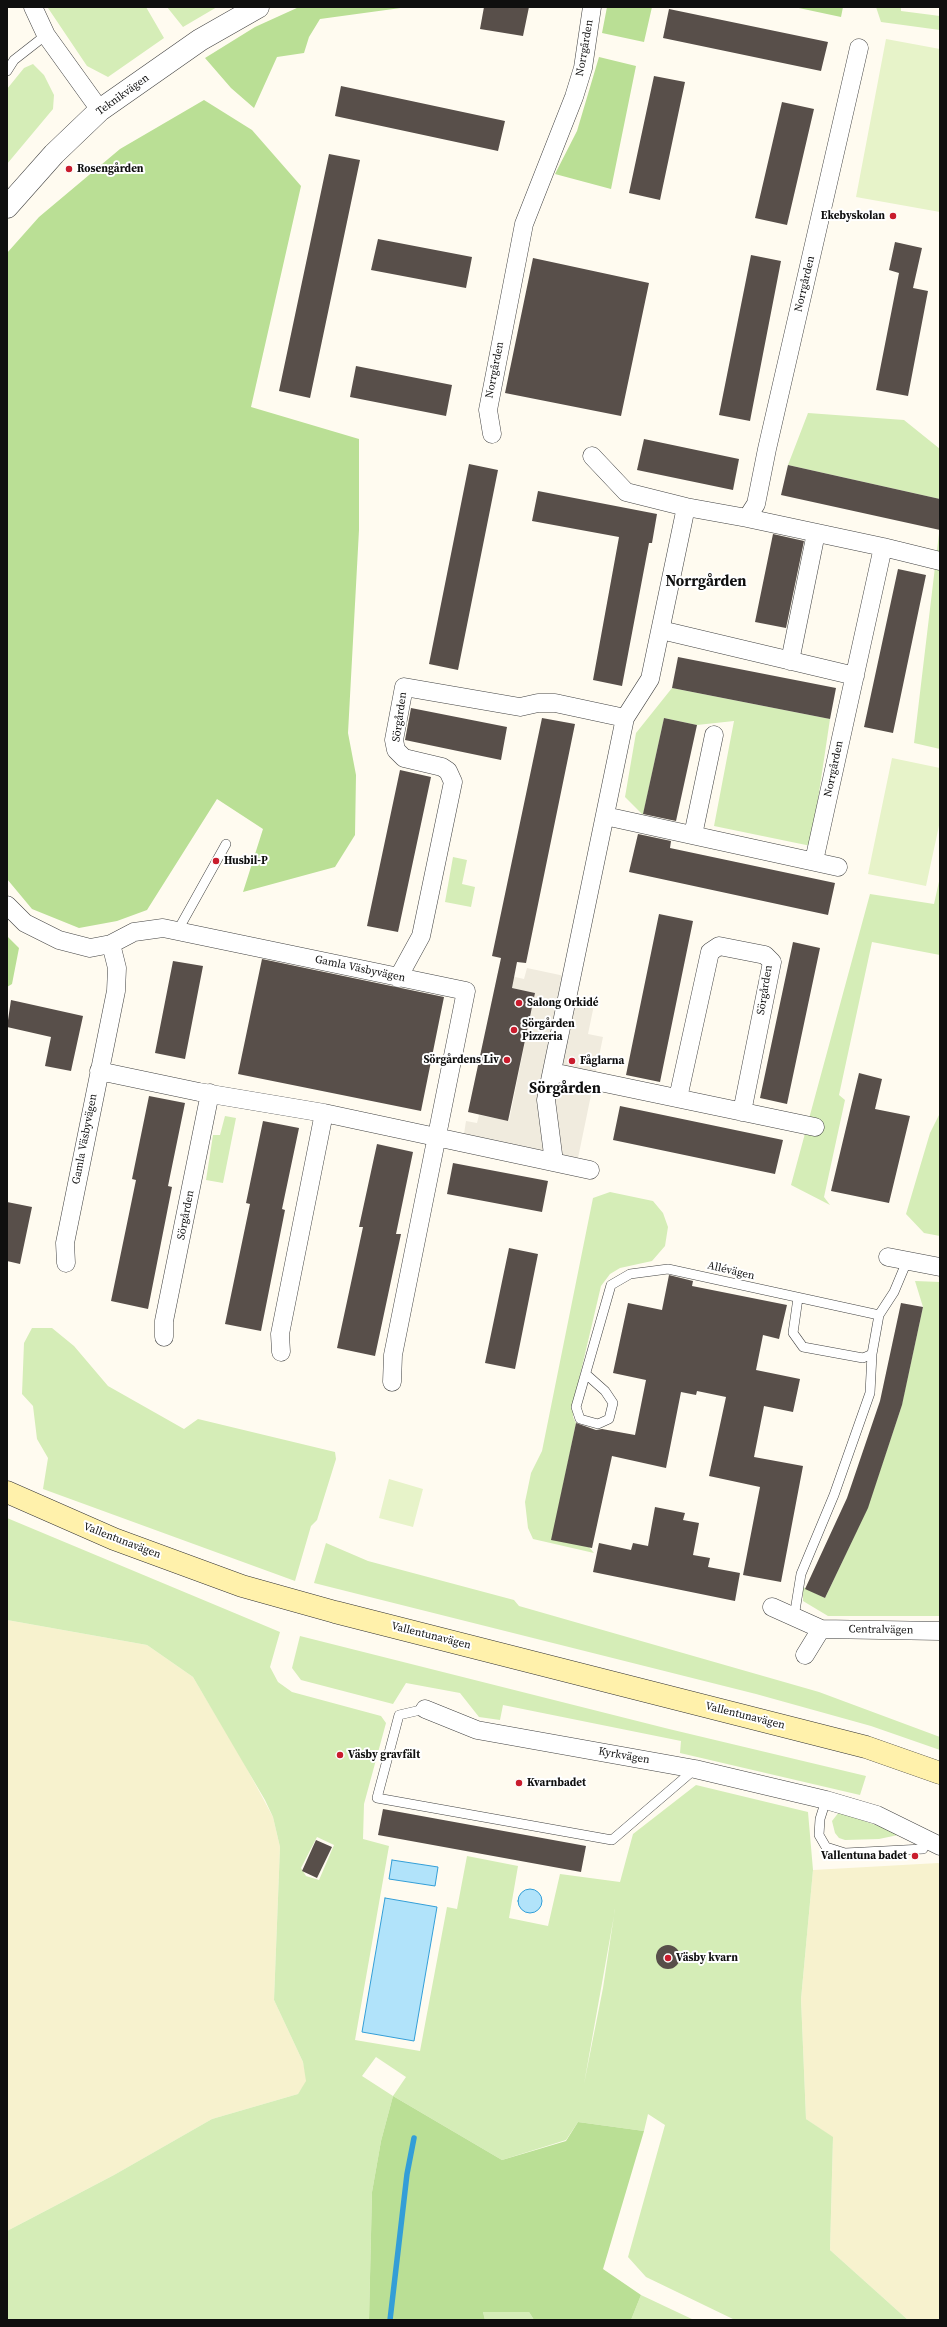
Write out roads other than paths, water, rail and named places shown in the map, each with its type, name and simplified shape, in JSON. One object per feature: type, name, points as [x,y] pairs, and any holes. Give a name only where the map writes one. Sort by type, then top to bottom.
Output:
[{"type":"main road","name":"Vallentunavägen","points":[[7,1492],[114,1539],[242,1586],[335,1612],[866,1747],[940,1773]]},
{"type":"street","points":[[33,7],[46,35],[100,110]]},
{"type":"street","name":"Teknikvägen","points":[[7,207],[54,154],[100,110],[200,40],[258,7]]},
{"type":"street","name":"Norrgården","points":[[492,434],[488,410],[524,224],[574,96],[583,68],[592,7]]},
{"type":"street","name":"Norrgården","points":[[747,518],[756,504],[766,449],[859,48]]},
{"type":"street","points":[[592,456],[626,492],[686,507],[747,518],[883,547],[940,561]]},
{"type":"street","points":[[554,1162],[546,1100],[625,718],[650,679],[686,507]]},
{"type":"street","points":[[790,661],[816,533]]},
{"type":"street","name":"Norrgården","points":[[814,861],[883,547]]},
{"type":"street","points":[[661,630],[855,676]]},
{"type":"street","name":"Sörgården","points":[[398,978],[421,936],[453,782],[448,771],[442,767],[404,758],[396,750],[394,740],[404,687],[520,707],[538,703],[555,703],[625,718]]},
{"type":"street","points":[[694,835],[714,735]]},
{"type":"street","points":[[605,816],[838,867]]},
{"type":"street","name":"Gamla Väsbyvägen","points":[[7,905],[25,923],[59,940],[90,948],[111,944],[134,932],[163,928],[466,991],[438,1137]]},
{"type":"street","name":"Gamla Väsbyvägen","points":[[66,1263],[65,1242],[116,992],[117,968],[111,944]]},
{"type":"street","name":"Sörgården","points":[[678,1098],[710,952],[719,946],[765,954],[772,962],[742,1112]]},
{"type":"street","points":[[99,1071],[210,1093],[324,1113],[590,1170]]},
{"type":"street","points":[[552,1072],[816,1127]]},
{"type":"street","name":"Sörgården","points":[[164,1337],[164,1321],[210,1093]]},
{"type":"street","points":[[282,1352],[280,1334],[324,1113]]},
{"type":"street","points":[[392,1382],[393,1355],[438,1137]]},
{"type":"street","points":[[888,1257],[940,1267]]},
{"type":"street","name":"Centralvägen","points":[[772,1607],[821,1629],[940,1631]]},
{"type":"street","points":[[805,1655],[821,1629]]},
{"type":"street","name":"Kyrkvägen","points":[[425,1709],[478,1730],[695,1769],[826,1800],[877,1815],[934,1843]]},
{"type":"lane","points":[[7,71],[14,60],[46,35]]},
{"type":"lane","points":[[178,930],[226,844]]},
{"type":"lane","points":[[794,1617],[801,1574],[834,1495],[870,1393],[872,1354],[879,1315],[894,1292],[907,1261]]},
{"type":"lane","name":"Allévägen","points":[[587,1375],[605,1391],[613,1403],[609,1418],[598,1424],[580,1419],[576,1407],[587,1375],[611,1285],[630,1274],[668,1269],[879,1315]]},
{"type":"lane","points":[[798,1298],[793,1333],[803,1347],[863,1358],[872,1354]]},
{"type":"lane","points":[[425,1709],[399,1715],[377,1798],[612,1840],[695,1769]]},
{"type":"lane","name":"Kyrkvägen","points":[[826,1800],[820,1819],[820,1835],[826,1847],[845,1853],[923,1849],[934,1843]]},
{"type":"water","points":[[392,1860],[438,1867],[435,1886],[389,1879]]},
{"type":"water","points":[[530,1889],[535,1890],[541,1896],[541,1906],[535,1912],[530,1913],[525,1912],[519,1906],[518,1901],[519,1896],[525,1890]]},
{"type":"water","points":[[385,1898],[437,1907],[414,2041],[362,2032]]},
{"type":"waterway","points":[[390,2320],[407,2174],[414,2138]]},
{"type":"place","name":"Rosengården","points":[[69,169]]},
{"type":"place","name":"Ekebyskolan","points":[[893,216]]},
{"type":"place","name":"Husbil-P","points":[[216,861]]},
{"type":"place","name":"Salong Orkidé","points":[[519,1003]]},
{"type":"place","name":"Sörgården Pizzeria","points":[[514,1030]]},
{"type":"place","name":"Sörgårdens Liv","points":[[507,1060]]},
{"type":"place","name":"Fåglarna","points":[[572,1061]]},
{"type":"place","name":"Väsby gravfält","points":[[340,1755]]},
{"type":"place","name":"Kvarnbadet","points":[[519,1783]]},
{"type":"place","name":"Vallentuna badet","points":[[915,1856]]},
{"type":"place","name":"Väsby kvarn","points":[[668,1958]]},
{"type":"district","name":"Norrgården","points":[[706,582]]},
{"type":"district","name":"Sörgården","points":[[565,1089]]}]
